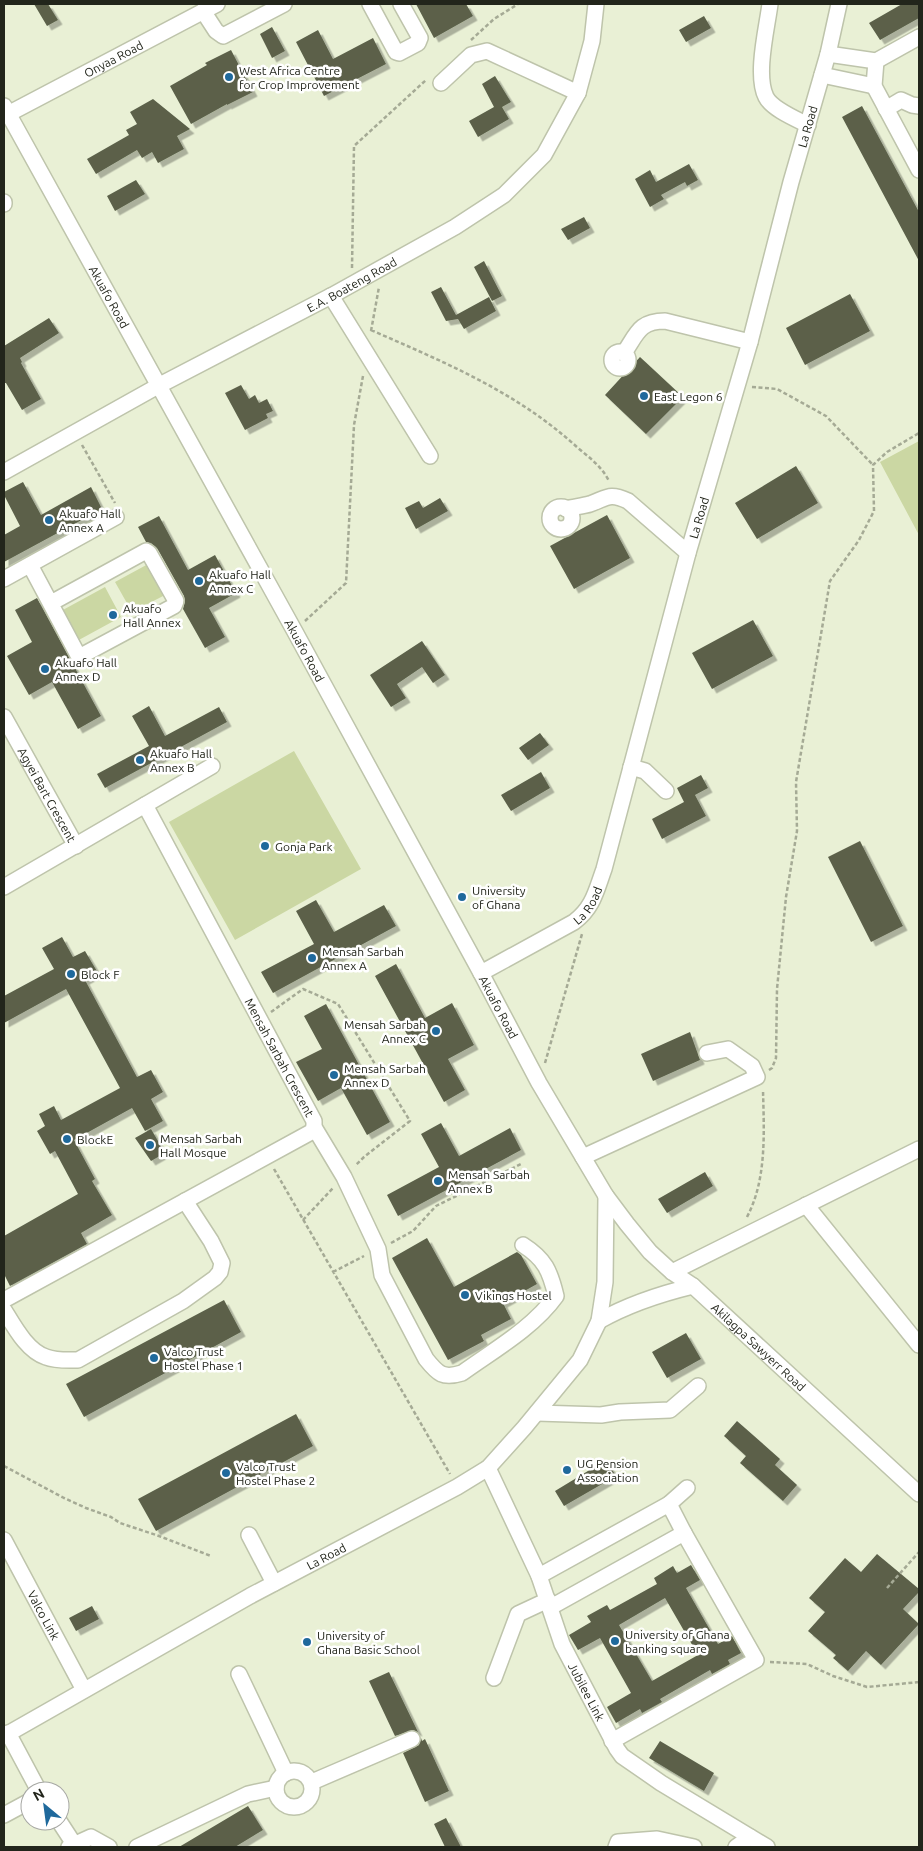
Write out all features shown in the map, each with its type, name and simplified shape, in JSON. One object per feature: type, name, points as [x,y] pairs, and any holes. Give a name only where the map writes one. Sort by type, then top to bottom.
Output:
[{"type":"street","name":"Onyaa Road","points":[[6,110],[217,4]]},
{"type":"street","points":[[203,11],[216,31],[223,36],[257,10],[284,4]]},
{"type":"street","points":[[373,5],[398,53],[418,43],[420,38],[400,4]]},
{"type":"street","name":"E.A. Boateng Road","points":[[4,472],[158,386],[351,285],[455,227],[504,195],[544,155],[578,93],[592,41],[596,4]]},
{"type":"street","points":[[770,4],[760,77],[766,98],[780,110],[808,125]]},
{"type":"street","name":"La Road","points":[[481,972],[574,922],[585,914],[604,869],[688,553],[750,342],[828,54],[839,4]]},
{"type":"street","points":[[828,54],[876,61],[919,37]]},
{"type":"street","points":[[437,79],[471,55],[487,51],[578,93]]},
{"type":"street","points":[[876,61],[874,86],[919,170]]},
{"type":"street","points":[[822,75],[874,86]]},
{"type":"street","points":[[886,109],[901,100],[919,106]]},
{"type":"street","name":"Akuafo Road","points":[[6,110],[294,630],[481,972],[539,1083],[606,1196]]},
{"type":"street","points":[[331,296],[430,456]]},
{"type":"street","points":[[624,353],[644,325],[656,321],[664,321],[750,342]]},
{"type":"street","points":[[566,509],[590,504],[603,497],[617,496],[628,501],[688,553]]},
{"type":"street","points":[[4,579],[116,517]]},
{"type":"street","points":[[30,565],[79,657],[174,606],[176,601],[149,553],[146,551],[51,603]]},
{"type":"street","name":"Agyei Bart Crescent","points":[[6,724],[76,846]]},
{"type":"street","points":[[4,887],[212,766]]},
{"type":"street","points":[[631,767],[645,771],[666,791]]},
{"type":"street","name":"Mensah Sarbah Crescent","points":[[4,1300],[313,1131],[314,1122],[145,805]]},
{"type":"street","points":[[583,1157],[757,1077],[752,1066],[728,1049],[707,1053]]},
{"type":"street","points":[[314,1126],[344,1177],[378,1250],[382,1275],[426,1360],[441,1375],[453,1376],[462,1373],[519,1332],[546,1309],[556,1296],[552,1279],[538,1256],[523,1245]]},
{"type":"street","points":[[672,1272],[919,1149]]},
{"type":"street","name":"La Road","points":[[6,1734],[274,1584],[457,1487],[488,1468],[537,1413],[580,1360],[599,1321],[605,1282],[606,1196]]},
{"type":"street","name":"Akilagpa Sawyerr Road","points":[[606,1196],[650,1252],[672,1272],[694,1286],[919,1494]]},
{"type":"street","points":[[4,1310],[19,1336],[45,1357],[61,1360],[78,1360],[184,1301],[215,1278],[220,1272],[222,1263],[211,1241],[185,1201]]},
{"type":"street","points":[[806,1205],[919,1345]]},
{"type":"street","points":[[599,1321],[639,1301],[694,1286]]},
{"type":"street","points":[[537,1413],[601,1414],[670,1410],[698,1386]]},
{"type":"street","name":"Jubilee Link","points":[[488,1468],[539,1576],[562,1644],[612,1741],[622,1756],[661,1784],[767,1847]]},
{"type":"street","points":[[539,1576],[668,1504],[687,1488]]},
{"type":"street","points":[[612,1741],[756,1660],[668,1504]]},
{"type":"street","points":[[494,1678],[518,1614],[549,1603],[684,1533]]},
{"type":"street","points":[[249,1535],[274,1584]]},
{"type":"street","name":"Valco Link","points":[[4,1540],[84,1690]]},
{"type":"street","points":[[239,1674],[286,1772]]},
{"type":"street","points":[[6,1734],[34,1781]]},
{"type":"street","points":[[312,1782],[412,1739]]},
{"type":"street","points":[[298,1770],[309,1777],[312,1782],[312,1795],[304,1805],[291,1807],[280,1800],[276,1788],[280,1776],[286,1772],[298,1770]]},
{"type":"street","points":[[137,1847],[248,1794],[276,1788]]},
{"type":"street","points":[[4,1816],[20,1807]]},
{"type":"street","points":[[64,1831],[72,1845],[91,1837],[109,1847]]},
{"type":"street","points":[[736,1847],[750,1837]]},
{"type":"street","points":[[616,1847],[618,1842],[657,1839],[694,1847]]},
{"type":"path","points":[[466,44],[494,19],[518,4]]},
{"type":"path","points":[[351,285],[354,146],[437,79]]},
{"type":"path","points":[[294,630],[346,583],[354,426],[382,267]]},
{"type":"path","points":[[371,330],[476,377],[520,403],[559,430],[603,470],[617,496]]},
{"type":"path","points":[[735,1240],[750,1213],[759,1182],[764,1126],[763,1088],[757,1077],[772,1068],[776,1058],[777,989],[786,897],[797,831],[796,782],[830,581],[859,540],[874,511],[874,465],[826,416],[777,389],[736,387]]},
{"type":"path","points":[[74,432],[118,508],[119,512],[116,517]]},
{"type":"path","points":[[874,465],[887,452],[919,434]]},
{"type":"path","points":[[539,1083],[590,906]]},
{"type":"path","points":[[260,1020],[304,988],[338,1004],[410,1121],[364,1157],[303,1220]]},
{"type":"path","points":[[267,1156],[457,1487]]},
{"type":"path","points":[[333,1272],[413,1231],[436,1206],[521,1164]]},
{"type":"path","points":[[4,1466],[64,1498],[111,1517],[120,1523],[211,1556]]},
{"type":"path","points":[[887,1588],[919,1552]]},
{"type":"path","points":[[756,1660],[807,1664],[833,1676],[867,1687],[919,1682]]},
{"type":"green space","points":[[919,441],[919,535],[880,462]]},
{"type":"green space","points":[[150,563],[167,594],[132,612],[115,582]]},
{"type":"green space","points":[[105,587],[121,617],[77,641],[61,611]]},
{"type":"green space","name":"Gonja Park","points":[[294,751],[361,869],[235,940],[169,822]]},
{"type":"building","points":[[34,4],[48,4],[58,20],[47,26]]},
{"type":"building","points":[[416,4],[466,4],[473,16],[434,38]]},
{"type":"building","points":[[902,4],[919,4],[919,18],[880,40],[869,23]]},
{"type":"building","points":[[704,16],[711,28],[686,42],[679,30]]},
{"type":"building","points":[[272,27],[285,51],[272,58],[260,34]]},
{"type":"building","points":[[318,30],[333,59],[373,38],[386,64],[324,96],[296,42]]},
{"type":"building","points":[[231,50],[253,92],[191,124],[170,86],[207,65],[205,63]]},
{"type":"building","points":[[495,76],[511,102],[502,107],[509,119],[478,137],[469,121],[494,107],[482,84]]},
{"type":"building","points":[[153,99],[190,129],[177,136],[184,149],[158,163],[152,152],[142,158],[137,150],[96,174],[87,159],[129,135],[126,130],[137,124],[130,112]]},
{"type":"building","points":[[862,106],[919,212],[919,261],[842,117]]},
{"type":"building","points":[[689,164],[698,180],[687,186],[685,182],[661,195],[664,199],[650,207],[635,179],[650,170],[656,182]]},
{"type":"building","points":[[136,180],[145,194],[115,211],[107,196]]},
{"type":"building","points":[[584,217],[590,228],[568,240],[561,229]]},
{"type":"building","points":[[484,261],[502,296],[492,301],[474,267]]},
{"type":"building","points":[[441,287],[456,315],[489,297],[496,311],[464,329],[458,319],[446,321],[431,292]]},
{"type":"building","points":[[850,294],[870,331],[805,365],[786,328]]},
{"type":"building","points":[[49,318],[59,333],[20,358],[41,399],[22,410],[6,383],[4,383],[4,346]]},
{"type":"building","name":"East Legon 6","points":[[640,357],[683,397],[646,434],[605,395]]},
{"type":"building","points":[[241,385],[249,399],[255,395],[259,403],[267,399],[273,411],[266,414],[268,418],[245,430],[225,393]]},
{"type":"building","points":[[796,466],[818,503],[757,539],[735,503]]},
{"type":"building","name":"Akuafo Hall Annex A","points":[[23,482],[41,515],[91,487],[102,509],[4,562],[4,535],[20,526],[4,492]]},
{"type":"building","points":[[440,498],[448,511],[416,529],[405,508],[419,501],[423,508]]},
{"type":"building","points":[[607,515],[630,558],[574,589],[550,546]]},
{"type":"building","name":"Akuafo Hall Annex C","points":[[159,516],[188,570],[215,555],[236,593],[209,608],[225,637],[205,648],[183,609],[184,596],[157,548],[151,543],[146,542],[138,527]]},
{"type":"building","name":"Akuafo Hall Annex D","points":[[37,598],[101,716],[78,729],[52,682],[29,695],[7,656],[32,642],[15,610]]},
{"type":"building","points":[[753,620],[773,656],[712,689],[692,653]]},
{"type":"building","points":[[422,641],[445,675],[433,683],[422,667],[397,684],[406,698],[391,707],[370,675]]},
{"type":"building","name":"Akuafo Hall Annex B","points":[[149,706],[165,736],[219,707],[227,722],[105,788],[97,774],[149,746],[132,716]]},
{"type":"building","points":[[540,733],[549,745],[528,760],[519,748]]},
{"type":"building","points":[[541,772],[550,788],[511,811],[501,795]]},
{"type":"building","points":[[701,775],[708,788],[695,795],[706,816],[662,839],[652,819],[684,802],[677,788]]},
{"type":"building","points":[[860,841],[903,926],[871,942],[828,857]]},
{"type":"building","name":"Mensah Sarbah Annex A","points":[[316,900],[334,932],[384,905],[396,926],[273,993],[261,972],[314,944],[296,911]]},
{"type":"building","points":[[62,937],[73,957],[85,951],[98,973],[85,980],[137,1077],[151,1070],[163,1092],[151,1099],[163,1121],[145,1131],[132,1108],[74,1140],[95,1179],[92,1181],[112,1215],[81,1233],[87,1244],[10,1286],[4,1274],[4,1236],[78,1194],[55,1151],[50,1154],[37,1131],[45,1126],[39,1114],[54,1106],[61,1120],[120,1088],[66,989],[4,1023],[4,996],[54,969],[42,948]]},
{"type":"building","name":"Mensah Sarbah Annex C","points":[[396,964],[425,1018],[452,1003],[474,1045],[448,1059],[465,1090],[444,1102],[375,976]]},
{"type":"building","name":"Mensah Sarbah Annex D","points":[[326,1004],[390,1122],[367,1135],[341,1088],[318,1101],[296,1062],[322,1049],[304,1016]]},
{"type":"building","points":[[690,1032],[700,1060],[653,1081],[641,1054]]},
{"type":"building","name":"Mensah Sarbah Annex B","points":[[441,1123],[459,1156],[510,1128],[521,1150],[398,1216],[387,1195],[439,1167],[421,1134]]},
{"type":"building","name":"Mensah Sarbah Hall Mosque","points":[[151,1129],[165,1153],[151,1161],[135,1138]]},
{"type":"building","points":[[705,1172],[713,1186],[667,1213],[658,1199]]},
{"type":"building","name":"Vikings Hostel","points":[[427,1238],[454,1287],[517,1252],[521,1255],[537,1284],[503,1303],[511,1319],[481,1335],[484,1341],[448,1360],[392,1258]]},
{"type":"building","name":"Valco Trust Hostel Phase 1","points":[[224,1300],[241,1332],[84,1417],[66,1384]]},
{"type":"building","points":[[686,1333],[701,1359],[667,1378],[652,1352]]},
{"type":"building","name":"Valco Trust Hostel Phase 2","points":[[296,1414],[313,1446],[156,1531],[138,1499]]},
{"type":"building","points":[[737,1421],[780,1459],[775,1465],[797,1485],[783,1501],[740,1463],[746,1456],[724,1436]]},
{"type":"building","points":[[606,1460],[616,1476],[564,1506],[555,1491]]},
{"type":"building","points":[[877,1554],[919,1589],[919,1592],[903,1609],[919,1624],[881,1665],[866,1651],[848,1671],[833,1658],[836,1655],[808,1631],[825,1612],[809,1598],[845,1558],[861,1572]]},
{"type":"building","name":"University of Ghana banking square","points":[[691,1565],[700,1580],[686,1588],[718,1644],[732,1636],[741,1653],[728,1660],[730,1664],[712,1674],[710,1670],[660,1699],[662,1702],[642,1713],[640,1709],[616,1723],[607,1707],[631,1693],[600,1638],[578,1650],[569,1635],[591,1622],[587,1616],[607,1605],[610,1610],[657,1584],[654,1578],[673,1566],[677,1573]],"holes":[[[665,1598],[698,1655],[652,1681],[619,1625]]]},
{"type":"building","points":[[92,1606],[99,1619],[76,1631],[69,1618]]},
{"type":"building","points":[[389,1672],[418,1732],[413,1730],[395,1736],[394,1734],[369,1681]]},
{"type":"building","points":[[421,1738],[422,1741],[425,1739],[449,1791],[425,1802],[403,1753],[419,1745]]},
{"type":"building","points":[[660,1741],[714,1773],[704,1791],[649,1758]]},
{"type":"building","points":[[248,1806],[263,1830],[235,1847],[179,1847]]},
{"type":"building","points":[[446,1818],[461,1847],[445,1847],[434,1824]]},
{"type":"place","name":"West Africa Centre for Crop Improvement","points":[[229,77]]},
{"type":"place","name":"East Legon 6","points":[[644,396]]},
{"type":"place","name":"Akuafo Hall Annex A","points":[[49,520]]},
{"type":"place","name":"Akuafo Hall Annex C","points":[[199,581]]},
{"type":"place","name":"Akuafo Hall Annex","points":[[113,615]]},
{"type":"place","name":"Akuafo Hall Annex D","points":[[45,669]]},
{"type":"place","name":"Akuafo Hall Annex B","points":[[140,760]]},
{"type":"place","name":"Gonja Park","points":[[265,846]]},
{"type":"place","name":"University of Ghana","points":[[462,897]]},
{"type":"place","name":"Mensah Sarbah Annex A","points":[[312,958]]},
{"type":"place","name":"Block F","points":[[71,974]]},
{"type":"place","name":"Mensah Sarbah Annex C","points":[[436,1031]]},
{"type":"place","name":"Mensah Sarbah Annex D","points":[[334,1075]]},
{"type":"place","name":"BlockE","points":[[67,1139]]},
{"type":"place","name":"Mensah Sarbah Hall Mosque","points":[[150,1145]]},
{"type":"place","name":"Mensah Sarbah Annex B","points":[[438,1181]]},
{"type":"place","name":"Vikings Hostel","points":[[465,1295]]},
{"type":"place","name":"Valco Trust Hostel Phase 1","points":[[154,1358]]},
{"type":"place","name":"UG Pension Association","points":[[567,1470]]},
{"type":"place","name":"Valco Trust Hostel Phase 2","points":[[226,1473]]},
{"type":"place","name":"University of Ghana banking square","points":[[615,1641]]},
{"type":"place","name":"University of Ghana Basic School","points":[[307,1642]]}]
